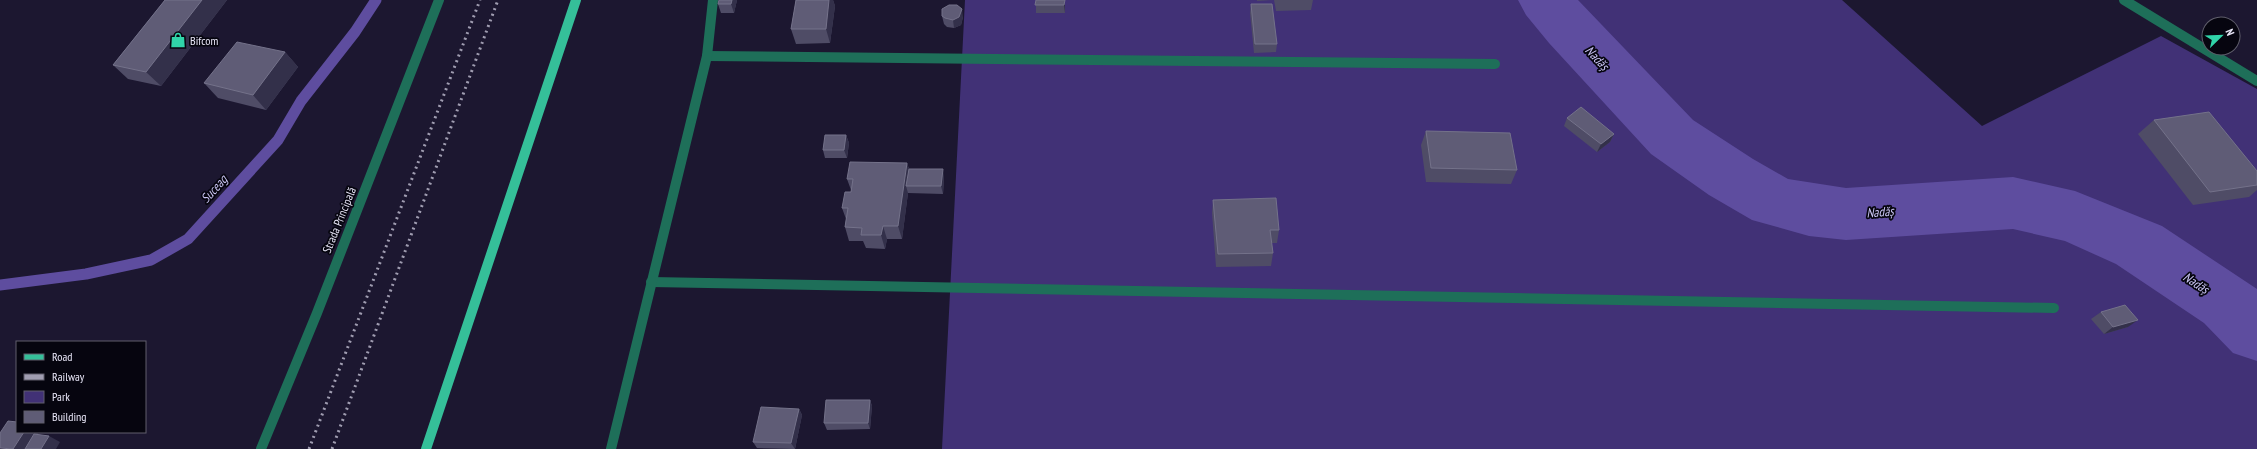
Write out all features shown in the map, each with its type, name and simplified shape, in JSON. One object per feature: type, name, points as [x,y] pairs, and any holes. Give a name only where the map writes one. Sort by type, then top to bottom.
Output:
[{"type":"main road","points":[[426,449],[576,0]]},
{"type":"street","name":"Strada Principală","points":[[261,449],[320,306],[439,0]]},
{"type":"street","points":[[611,449],[707,56],[713,0]]},
{"type":"street","points":[[2124,0],[2257,81]]},
{"type":"street","points":[[707,56],[1495,64]]},
{"type":"street","points":[[652,282],[2054,308]]},
{"type":"green space","points":[[965,0],[1842,0],[1982,126],[2161,36],[2257,89],[2257,449],[942,449]]},
{"type":"building","points":[[165,0],[202,0],[146,72],[113,65]]},
{"type":"building","points":[[719,0],[732,0],[731,4],[718,4]]},
{"type":"building","points":[[796,0],[829,0],[826,29],[791,29]]},
{"type":"building","points":[[1036,0],[1065,0],[1064,5],[1035,5]]},
{"type":"building","points":[[1251,4],[1272,4],[1277,44],[1255,44]]},
{"type":"building","points":[[949,5],[957,5],[962,9],[959,17],[953,20],[942,16],[942,9]]},
{"type":"building","points":[[237,42],[285,52],[253,95],[204,83]]},
{"type":"building","points":[[1581,107],[1614,134],[1601,144],[1567,118]]},
{"type":"building","points":[[2209,112],[2257,171],[2257,185],[2210,192],[2154,120]]},
{"type":"building","points":[[1426,131],[1510,133],[1517,170],[1431,168]]},
{"type":"building","points":[[825,135],[846,135],[844,150],[823,150]]},
{"type":"building","points":[[850,162],[907,163],[898,226],[883,226],[881,235],[861,235],[862,228],[845,227],[848,208],[842,208],[845,192],[851,192],[853,179],[847,179]]},
{"type":"building","points":[[909,169],[943,169],[941,186],[906,186]]},
{"type":"building","points":[[1276,198],[1279,230],[1270,230],[1273,253],[1218,254],[1213,200]]},
{"type":"building","points":[[2125,305],[2138,320],[2113,327],[2101,312]]},
{"type":"building","points":[[826,400],[870,400],[868,423],[824,423]]},
{"type":"building","points":[[761,407],[799,409],[791,443],[753,442]]},
{"type":"building","points":[[8,421],[16,422],[16,433],[23,433],[13,449],[0,448],[0,433]]},
{"type":"building","points":[[34,434],[49,436],[41,449],[25,449]]},
{"type":"waterway","name":"Suceag","points":[[0,285],[86,274],[151,260],[188,239],[278,140],[301,101],[355,32],[376,0]]},
{"type":"waterway","name":"Nadăș","points":[[1546,0],[1569,28],[1672,137],[1731,177],[1774,202],[1809,210],[1846,214],[2013,203],[2075,217],[2139,245],[2227,303],[2257,332]]},
{"type":"railway","points":[[309,449],[480,0]]},
{"type":"railway","points":[[332,449],[498,0]]},
{"type":"place","name":"Bifcom","points":[[178,40]]}]
